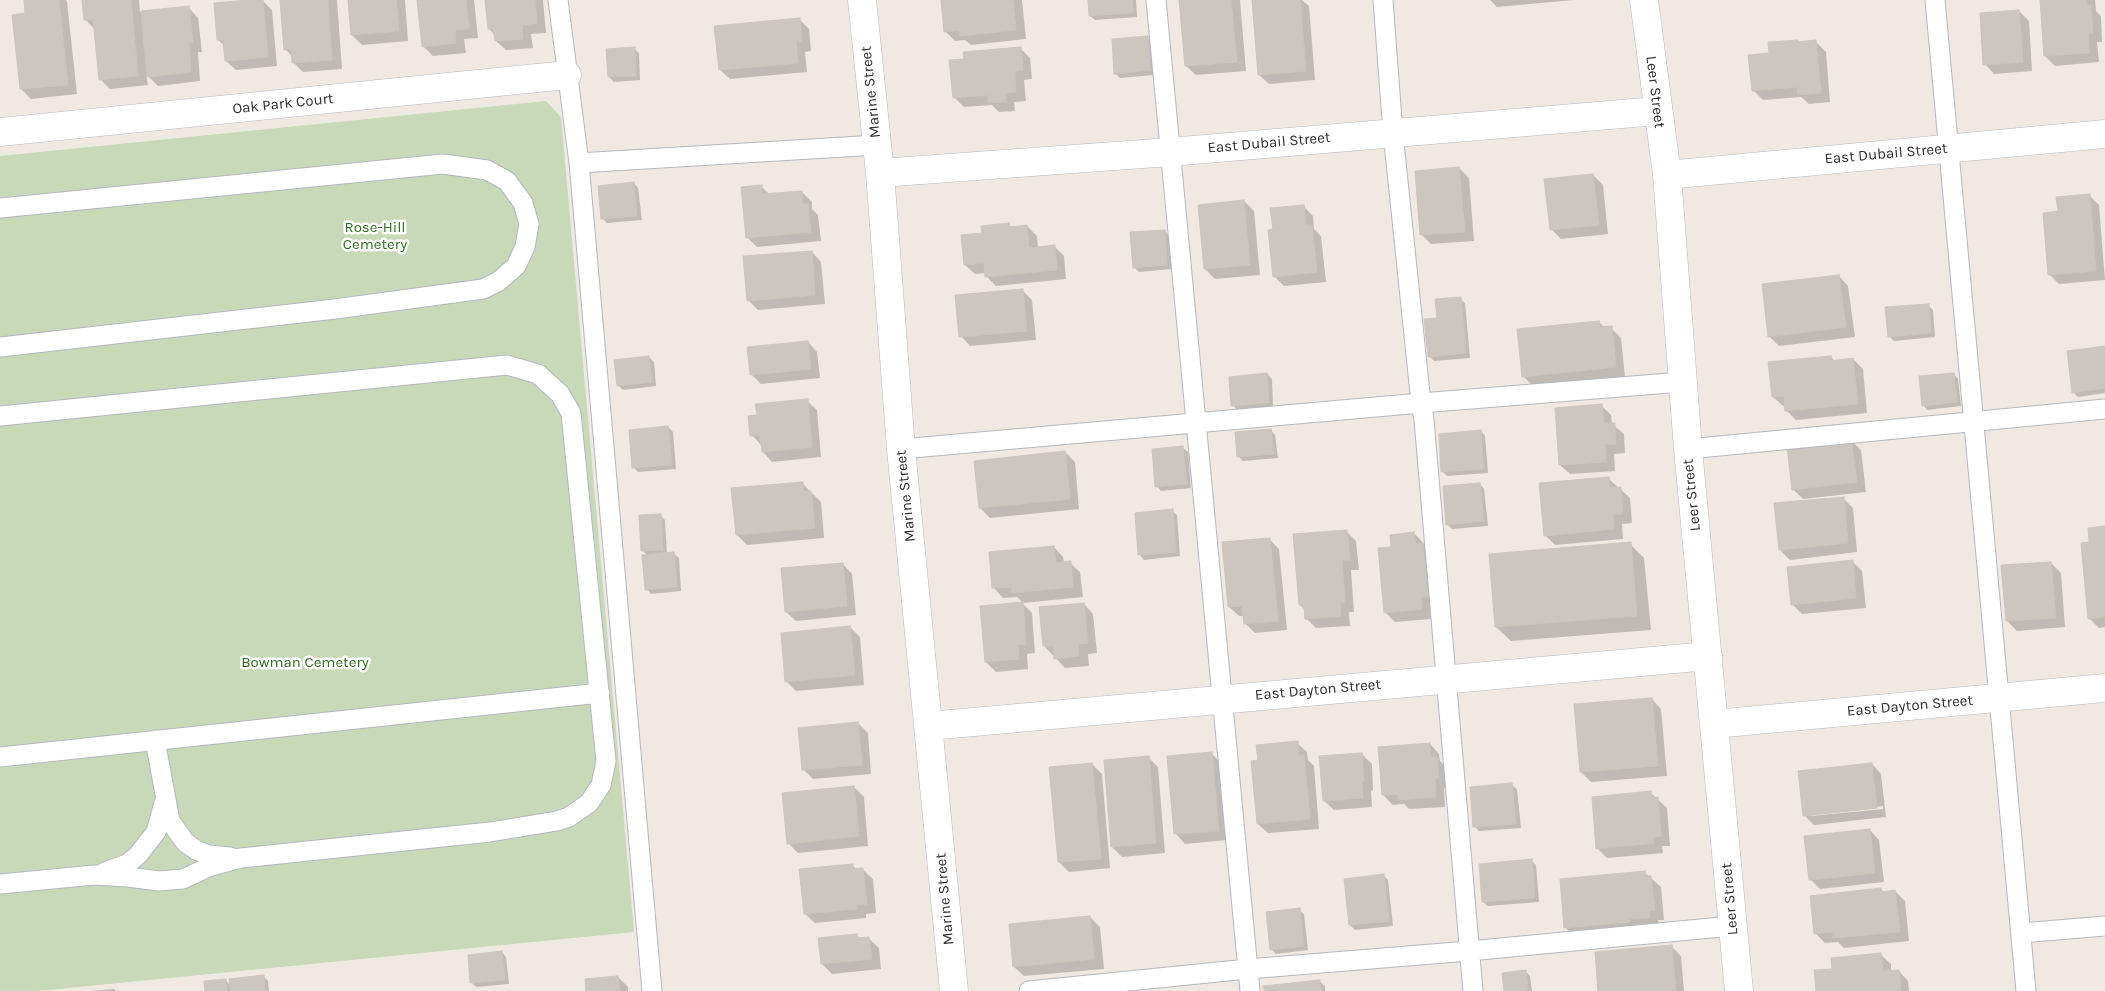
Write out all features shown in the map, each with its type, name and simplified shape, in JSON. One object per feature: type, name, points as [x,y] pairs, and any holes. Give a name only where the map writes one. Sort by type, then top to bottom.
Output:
[{"type":"street","name":"Marine Street","points":[[862,0],[880,173],[901,450],[954,991]]},
{"type":"street","name":"Leer Street","points":[[1644,0],[1657,111],[1667,175],[1682,382],[1739,991]]},
{"type":"street","name":"Oak Park Court","points":[[0,132],[567,75]]},
{"type":"street","name":"East Dubail Street","points":[[880,173],[1170,152],[1657,111]]},
{"type":"street","name":"East Dubail Street","points":[[1667,175],[2105,134]]},
{"type":"street","name":"East Dayton Street","points":[[929,726],[1222,698],[1708,656]]},
{"type":"street","name":"East Dayton Street","points":[[1714,724],[2105,688]]},
{"type":"lane","points":[[558,0],[579,163],[652,991]]},
{"type":"lane","points":[[1156,0],[1250,991]]},
{"type":"lane","points":[[1382,0],[1393,133],[1424,420],[1473,991]]},
{"type":"lane","points":[[1935,0],[2026,991]]},
{"type":"lane","points":[[579,163],[877,146]]},
{"type":"lane","points":[[0,208],[444,164],[487,170],[507,182],[523,204],[528,224],[526,248],[516,266],[499,281],[482,289],[287,315],[0,347]]},
{"type":"lane","points":[[0,416],[507,365],[538,374],[560,394],[571,413],[606,760],[601,785],[589,803],[569,817],[557,821],[490,832],[241,858],[211,866],[183,879],[159,881],[94,875],[0,884]]},
{"type":"lane","points":[[901,450],[1196,422],[1682,382]]},
{"type":"lane","points":[[1688,449],[2105,409]]},
{"type":"lane","points":[[0,757],[600,693]]},
{"type":"lane","points":[[94,875],[127,864],[138,855],[156,832],[161,822],[165,786],[155,740]]},
{"type":"lane","points":[[165,799],[170,821],[185,842],[209,856],[241,858]]},
{"type":"lane","points":[[1029,991],[1248,969],[1469,951],[1732,926]]},
{"type":"lane","points":[[2021,933],[2105,926]]},
{"type":"green space","name":"Bowman Cemetery","points":[[546,101],[561,117],[634,932],[38,991],[0,991],[0,156]]},
{"type":"building","points":[[24,0],[59,0],[68,85],[20,89],[12,15],[25,13]]},
{"type":"building","points":[[82,0],[131,0],[138,76],[99,80],[93,19],[84,20]]},
{"type":"building","points":[[263,0],[268,57],[225,61],[223,40],[217,40],[214,3]]},
{"type":"building","points":[[280,0],[328,0],[332,60],[292,63],[291,49],[284,50]]},
{"type":"building","points":[[348,0],[396,0],[399,31],[351,35]]},
{"type":"building","points":[[417,0],[466,0],[469,29],[455,30],[456,43],[422,47]]},
{"type":"building","points":[[485,0],[535,0],[537,23],[522,25],[523,39],[495,41],[493,29],[488,29]]},
{"type":"building","points":[[941,0],[1013,0],[1016,30],[960,36],[959,30],[944,32]]},
{"type":"building","points":[[1088,0],[1132,0],[1133,13],[1089,16]]},
{"type":"building","points":[[1179,0],[1231,0],[1237,62],[1185,66]]},
{"type":"building","points":[[1252,0],[1300,0],[1306,71],[1258,75]]},
{"type":"building","points":[[2040,0],[2087,0],[2087,5],[2091,5],[2093,33],[2088,33],[2089,53],[2044,56]]},
{"type":"building","points":[[189,6],[193,42],[189,43],[191,72],[147,77],[141,11]]},
{"type":"building","points":[[2019,10],[2023,62],[1983,65],[1980,13]]},
{"type":"building","points":[[800,18],[802,42],[796,42],[798,63],[719,70],[714,26]]},
{"type":"building","points":[[1148,36],[1150,70],[1114,74],[1112,39]]},
{"type":"building","points":[[1798,40],[1798,42],[1816,40],[1821,93],[1798,95],[1797,87],[1752,91],[1748,55],[1769,53],[1768,42]]},
{"type":"building","points":[[635,47],[636,76],[608,77],[606,49]]},
{"type":"building","points":[[1021,47],[1023,70],[1015,71],[1016,92],[1005,93],[1006,102],[988,103],[988,95],[953,98],[949,60],[964,59],[963,52]]},
{"type":"building","points":[[1459,167],[1465,232],[1420,235],[1415,171]]},
{"type":"building","points":[[1593,174],[1599,225],[1550,230],[1544,179]]},
{"type":"building","points":[[634,182],[637,216],[601,219],[598,186]]},
{"type":"building","points":[[762,185],[762,194],[802,191],[803,204],[808,204],[811,232],[746,238],[741,187]]},
{"type":"building","points":[[2090,194],[2096,271],[2048,275],[2043,213],[2058,211],[2056,197]]},
{"type":"building","points":[[1244,200],[1250,265],[1204,269],[1198,205]]},
{"type":"building","points":[[1304,205],[1306,225],[1312,225],[1317,272],[1273,277],[1268,230],[1273,229],[1270,208]]},
{"type":"building","points":[[1009,223],[1010,227],[1027,225],[1029,248],[1055,245],[1057,270],[985,277],[984,263],[964,265],[961,235],[982,233],[981,226]]},
{"type":"building","points":[[1165,230],[1167,265],[1133,268],[1130,232]]},
{"type":"building","points":[[812,251],[815,295],[747,301],[743,256]]},
{"type":"building","points":[[1839,275],[1846,327],[1768,337],[1762,284]]},
{"type":"building","points":[[1023,289],[1027,331],[959,337],[955,295]]},
{"type":"building","points":[[1461,297],[1466,353],[1428,357],[1424,319],[1437,318],[1435,299]]},
{"type":"building","points":[[1929,304],[1931,333],[1888,337],[1885,307]]},
{"type":"building","points":[[1599,321],[1600,327],[1612,326],[1616,367],[1522,377],[1517,329]]},
{"type":"building","points":[[808,341],[811,369],[750,375],[747,347]]},
{"type":"building","points":[[2105,346],[2105,388],[2072,393],[2067,351]]},
{"type":"building","points":[[649,356],[652,382],[617,386],[614,360]]},
{"type":"building","points":[[1831,356],[1831,361],[1853,358],[1858,404],[1785,411],[1784,396],[1772,397],[1768,362]]},
{"type":"building","points":[[1267,373],[1269,403],[1231,406],[1229,377]]},
{"type":"building","points":[[1954,373],[1957,402],[1922,406],[1919,376]]},
{"type":"building","points":[[808,399],[812,447],[762,452],[760,435],[750,436],[748,416],[757,415],[755,404]]},
{"type":"building","points":[[1602,404],[1604,424],[1615,423],[1616,444],[1605,444],[1606,462],[1559,465],[1555,408]]},
{"type":"building","points":[[668,426],[672,465],[632,468],[629,430]]},
{"type":"building","points":[[1271,429],[1274,454],[1237,457],[1235,432]]},
{"type":"building","points":[[1481,430],[1484,469],[1441,472],[1439,434]]},
{"type":"building","points":[[1851,439],[1857,482],[1792,490],[1787,447]]},
{"type":"building","points":[[1183,446],[1187,484],[1155,487],[1152,449]]},
{"type":"building","points":[[1065,451],[1070,499],[979,508],[974,461]]},
{"type":"building","points":[[1609,477],[1610,488],[1621,487],[1623,514],[1613,514],[1614,529],[1544,536],[1539,483]]},
{"type":"building","points":[[803,482],[804,491],[811,491],[815,528],[736,535],[731,488]]},
{"type":"building","points":[[1480,483],[1484,521],[1446,525],[1443,486]]},
{"type":"building","points":[[1844,497],[1848,543],[1779,550],[1774,503]]},
{"type":"building","points":[[1173,509],[1176,552],[1138,555],[1135,513]]},
{"type":"building","points":[[661,514],[663,550],[641,551],[639,515]]},
{"type":"building","points":[[2105,526],[2105,617],[2088,619],[2081,543],[2089,542],[2088,528]]},
{"type":"building","points":[[1347,530],[1350,560],[1342,560],[1345,602],[1340,603],[1341,616],[1305,619],[1304,605],[1299,605],[1293,534]]},
{"type":"building","points":[[1414,532],[1416,544],[1423,543],[1428,596],[1421,597],[1422,609],[1384,613],[1378,548],[1391,547],[1390,535]]},
{"type":"building","points":[[1270,538],[1278,621],[1244,624],[1242,606],[1228,607],[1222,542]]},
{"type":"building","points":[[1631,542],[1637,616],[1495,627],[1489,554]]},
{"type":"building","points":[[1054,546],[1056,563],[1071,561],[1073,587],[1012,593],[1011,587],[992,588],[989,552]]},
{"type":"building","points":[[674,552],[677,587],[645,590],[642,555]]},
{"type":"building","points":[[1853,560],[1856,598],[1791,605],[1787,567]]},
{"type":"building","points":[[2051,562],[2056,618],[2006,621],[2001,565]]},
{"type":"building","points":[[843,563],[847,606],[785,612],[781,568]]},
{"type":"building","points":[[1023,602],[1026,644],[1018,645],[1019,659],[985,662],[980,606]]},
{"type":"building","points":[[1084,603],[1088,643],[1078,644],[1079,656],[1054,659],[1053,645],[1043,646],[1039,607]]},
{"type":"building","points":[[850,626],[855,675],[785,682],[781,633]]},
{"type":"building","points":[[1652,698],[1658,766],[1580,772],[1574,704]]},
{"type":"building","points":[[858,722],[862,765],[802,770],[798,728]]},
{"type":"building","points":[[1298,741],[1299,755],[1304,755],[1310,819],[1257,824],[1251,761],[1258,760],[1256,745]]},
{"type":"building","points":[[1430,743],[1431,757],[1437,757],[1439,778],[1435,778],[1436,797],[1398,800],[1398,794],[1382,795],[1378,747]]},
{"type":"building","points":[[1212,752],[1219,831],[1174,834],[1167,756]]},
{"type":"building","points":[[1362,753],[1363,798],[1323,801],[1319,756]]},
{"type":"building","points":[[1149,756],[1156,843],[1111,847],[1104,760]]},
{"type":"building","points":[[1092,763],[1101,859],[1058,862],[1049,767]]},
{"type":"building","points":[[1872,763],[1877,808],[1803,816],[1798,771]]},
{"type":"building","points":[[1512,783],[1516,824],[1473,827],[1470,787]]},
{"type":"building","points":[[854,786],[859,836],[787,844],[782,793]]},
{"type":"building","points":[[1651,791],[1652,798],[1658,797],[1661,836],[1653,837],[1654,843],[1596,849],[1592,797]]},
{"type":"building","points":[[1870,829],[1875,873],[1809,880],[1804,836]]},
{"type":"building","points":[[1532,859],[1535,898],[1482,902],[1479,864]]},
{"type":"building","points":[[853,864],[853,869],[863,868],[867,904],[856,905],[857,909],[804,914],[799,869]]},
{"type":"building","points":[[1645,871],[1646,876],[1651,876],[1655,910],[1649,911],[1650,918],[1629,919],[1630,922],[1564,928],[1560,879]]},
{"type":"building","points":[[1384,874],[1389,921],[1349,925],[1344,879]]},
{"type":"building","points":[[1881,888],[1882,892],[1895,890],[1900,932],[1833,938],[1833,932],[1814,934],[1810,896]]},
{"type":"building","points":[[1300,908],[1304,946],[1270,950],[1266,912]]},
{"type":"building","points":[[1090,916],[1094,959],[1013,967],[1009,924]]},
{"type":"building","points":[[857,934],[857,938],[869,937],[872,959],[821,964],[818,938]]},
{"type":"building","points":[[1672,945],[1676,991],[1598,991],[1595,952]]},
{"type":"building","points":[[502,951],[505,980],[470,983],[468,955]]},
{"type":"building","points":[[1881,953],[1883,971],[1899,970],[1901,991],[1816,991],[1814,970],[1832,969],[1831,958]]},
{"type":"building","points":[[1526,970],[1528,991],[1504,991],[1502,973]]},
{"type":"building","points":[[264,975],[265,991],[230,991],[229,979]]},
{"type":"building","points":[[618,976],[620,991],[586,991],[585,979]]},
{"type":"building","points":[[226,979],[227,991],[205,991],[204,981]]},
{"type":"building","points":[[1320,980],[1321,991],[1264,991],[1263,986]]},
{"type":"park label","name":"Rose-Hill Cemetery","points":[[375,236]]}]
